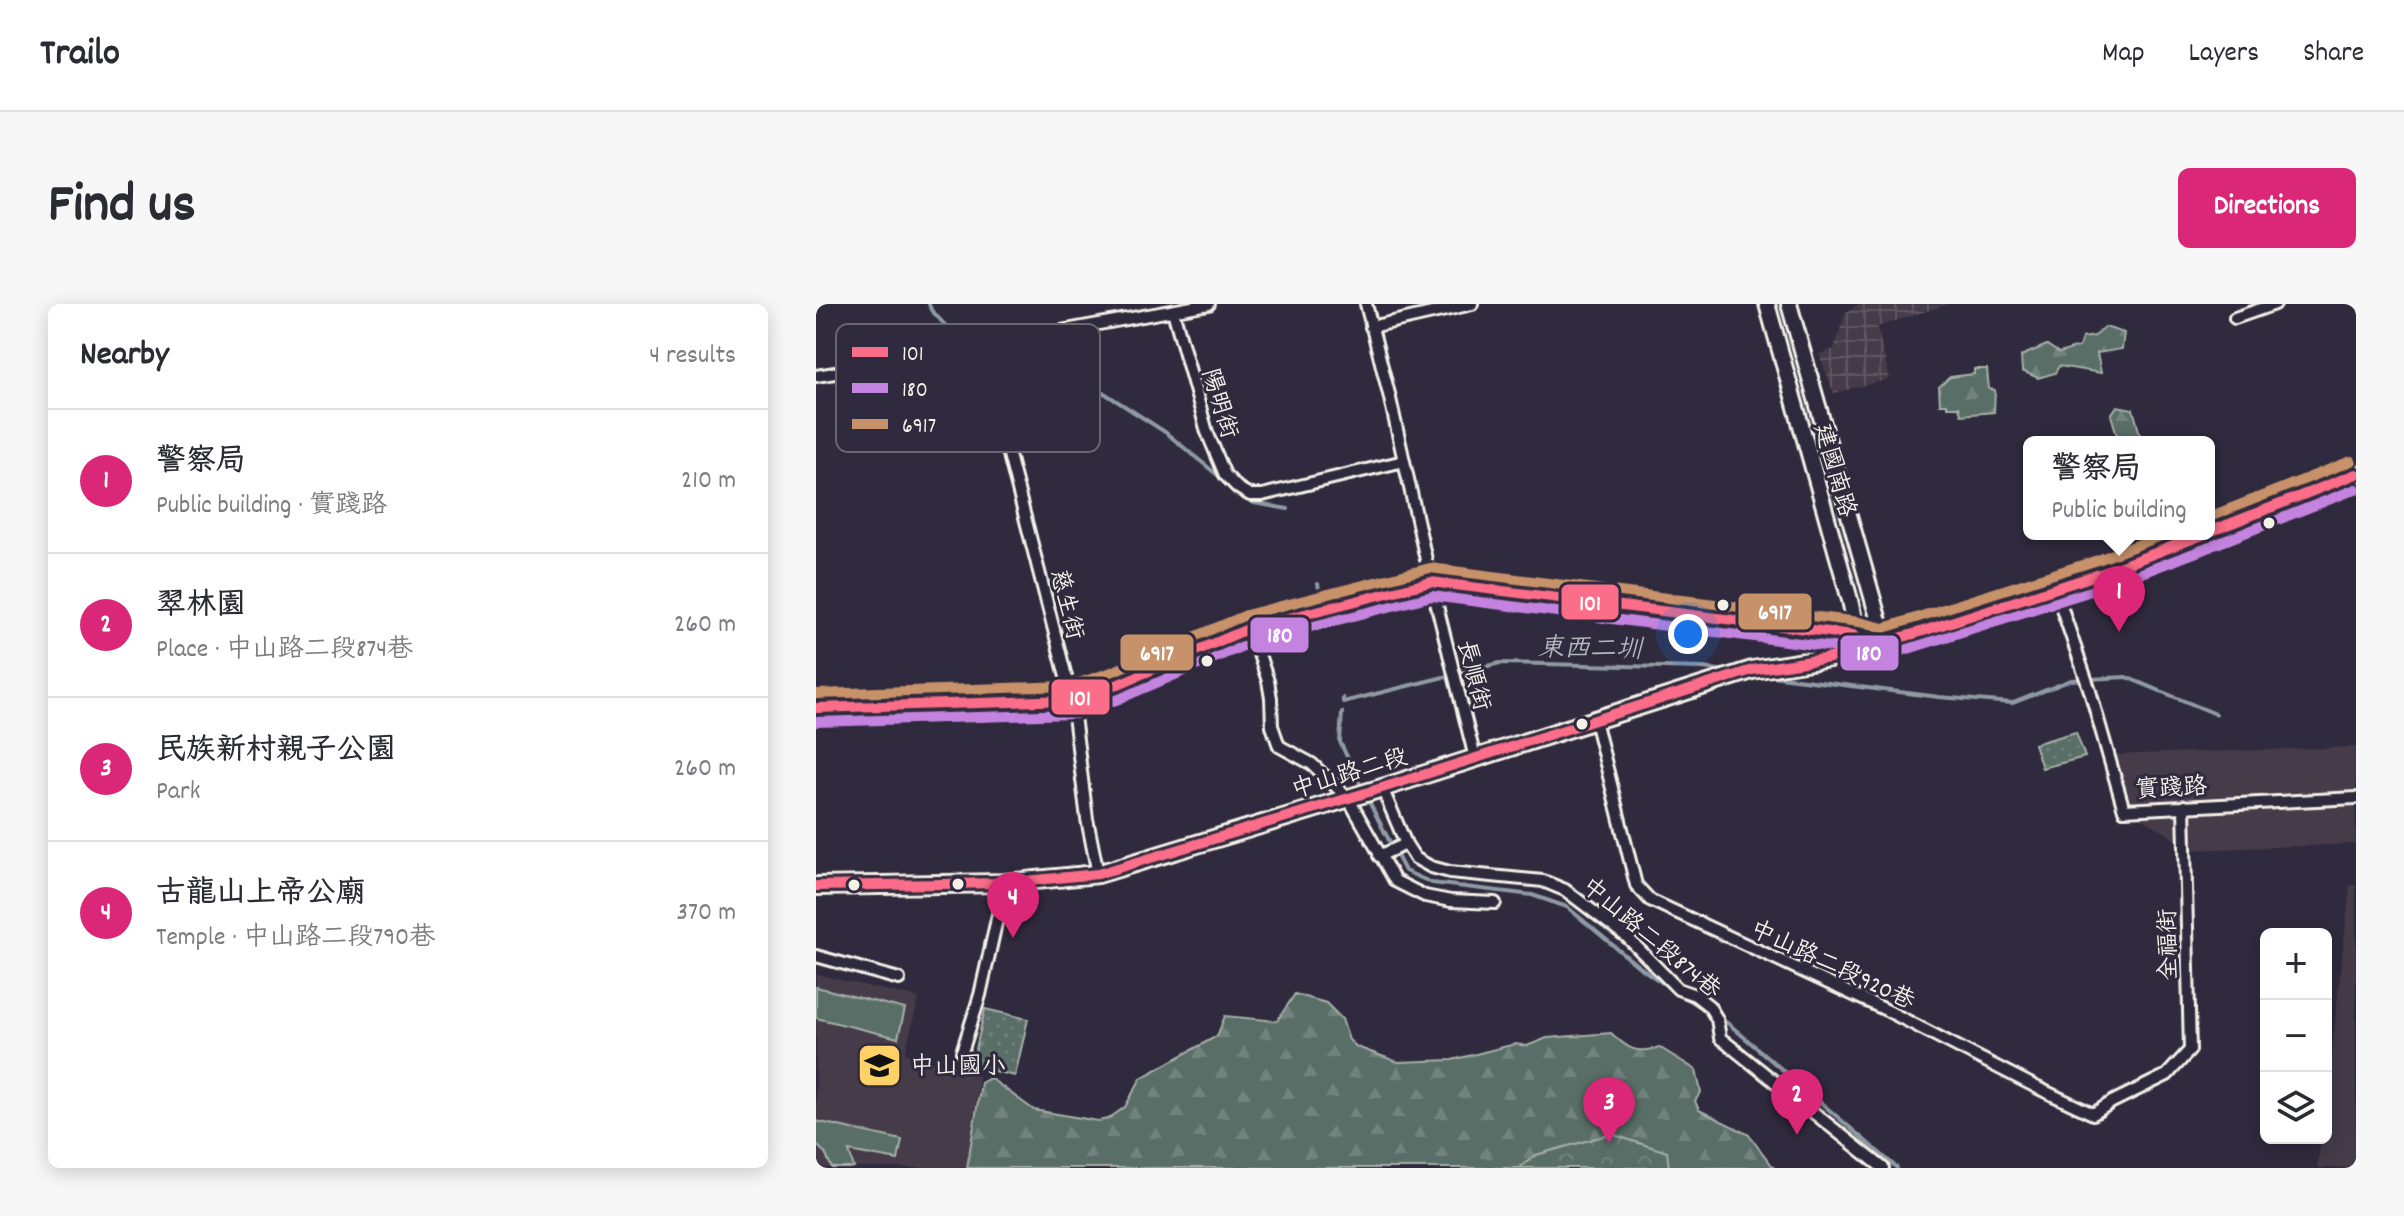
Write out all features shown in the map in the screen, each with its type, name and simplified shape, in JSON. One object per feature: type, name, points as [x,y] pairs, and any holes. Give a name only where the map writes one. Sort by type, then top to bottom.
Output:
[{"type":"main road","name":"中山路二段","points":[[2215,530],[2356,474]]},
{"type":"main road","name":"中山路二段","points":[[816,886],[1005,883],[1098,874],[1752,670],[1830,658],[1859,642],[1885,642],[2103,573],[2189,540]]},
{"type":"street","points":[[1100,324],[1209,304]]},
{"type":"street","name":"長順街","points":[[1366,304],[1475,758]]},
{"type":"street","points":[[1371,327],[1472,304]]},
{"type":"street","name":"建國南路","points":[[1767,304],[1859,642]]},
{"type":"street","name":"建國南路","points":[[1789,304],[1885,642]]},
{"type":"street","points":[[2235,318],[2275,304]]},
{"type":"street","name":"陽明街","points":[[1173,311],[1207,432],[1225,475],[1238,488],[1250,495],[1262,495],[1404,461]]},
{"type":"street","points":[[816,376],[836,373]]},
{"type":"street","name":"慈生街","points":[[1008,452],[1072,700],[1087,819],[1098,874]]},
{"type":"street","points":[[816,708],[1072,700],[1114,686],[1250,628],[1431,582],[1859,642]]},
{"type":"street","name":"實踐路","points":[[2055,588],[2090,691],[2124,810],[2356,798]]},
{"type":"street","points":[[1250,628],[1268,681],[1272,726],[1279,746],[1312,764],[1352,797],[1379,856],[1395,881],[1425,896],[1495,903]]},
{"type":"street","name":"中山路二段920巷","points":[[1595,720],[1636,885],[1650,900],[1886,1010],[2093,1114],[2167,1075]]},
{"type":"street","name":"中山路二段874巷","points":[[1377,789],[1415,858],[1431,867],[1450,872],[1543,881],[1565,890],[1627,937],[1678,989],[1695,995],[1709,1006],[1720,1038],[1883,1168]]},
{"type":"street","name":"全福街","points":[[2167,1075],[2190,1050],[2184,806]]},
{"type":"street","points":[[1379,856],[1406,844]]},
{"type":"street","points":[[962,1052],[980,995],[1005,883]]},
{"type":"street","points":[[816,956],[899,979]]},
{"type":"shaded area","points":[[1859,304],[1948,304],[1877,327],[1890,379],[1834,393],[1819,354],[1834,349],[1845,313]]},
{"type":"shaded area","points":[[2356,747],[2356,844],[2192,850],[2119,803],[2103,755]]},
{"type":"shaded area","points":[[2350,885],[2356,885],[2356,1168],[2317,1168],[2320,1144],[2332,1144],[2332,1047]]},
{"type":"shaded area","name":"中山國小","points":[[816,974],[919,998],[905,1053],[979,1076],[970,1168],[816,1168]]},
{"type":"green space","points":[[2105,327],[2124,333],[2122,349],[2097,353],[2101,373],[2059,366],[2055,373],[2038,378],[2022,371],[2021,356],[2047,345],[2059,353],[2079,347],[2082,338],[2095,336]]},
{"type":"green space","points":[[1974,369],[1987,369],[1989,389],[1995,390],[1994,412],[1961,415],[1959,407],[1940,404],[1939,387],[1950,377],[1974,374]]},
{"type":"green space","points":[[2117,406],[2133,409],[2140,436],[2117,436],[2111,415]]},
{"type":"green space","points":[[2076,732],[2085,757],[2042,768],[2034,744]]},
{"type":"green space","points":[[816,987],[905,1009],[898,1038],[816,1018]]},
{"type":"green space","points":[[1295,994],[1326,1003],[1342,1019],[1349,1040],[1357,1047],[1398,1062],[1452,1060],[1515,1044],[1527,1046],[1547,1038],[1611,1033],[1632,1049],[1659,1047],[1696,1070],[1701,1092],[1695,1101],[1699,1110],[1748,1134],[1774,1168],[967,1168],[981,1083],[990,1078],[1034,1110],[1098,1121],[1108,1119],[1125,1107],[1141,1078],[1217,1036],[1225,1016],[1277,1021]]},
{"type":"green space","points":[[985,1009],[1028,1019],[1015,1076],[972,1066]]},
{"type":"green space","points":[[816,1121],[902,1140],[898,1160],[849,1151],[854,1168],[832,1168],[825,1153],[816,1144]]},
{"type":"green space","points":[[1611,1134],[1667,1152],[1669,1168],[1519,1168],[1536,1155]]},
{"type":"waterway","name":"東西二圳","points":[[929,304],[944,324]]},
{"type":"waterway","name":"東西二圳","points":[[1100,390],[1165,432],[1232,487]]},
{"type":"waterway","name":"東西二圳","points":[[1245,497],[1254,503],[1288,509]]},
{"type":"waterway","points":[[1318,584],[1326,628]]},
{"type":"waterway","name":"東西二圳","points":[[1343,698],[1343,702],[1500,663],[1727,671]]},
{"type":"waterway","name":"東西二圳","points":[[1764,675],[2013,703],[2071,680],[2126,677],[2216,714]]},
{"type":"waterway","points":[[1342,712],[1340,742],[1362,788]]},
{"type":"waterway","points":[[1366,796],[1405,871],[1432,883],[1532,895],[1567,907],[1638,966],[1670,988]]},
{"type":"waterway","points":[[1681,995],[1708,1011]]},
{"type":"waterway","points":[[1719,1017],[1897,1168]]},
{"type":"transit line","name":"6917","points":[[2215,515],[2351,461]]},
{"type":"transit line","name":"101","points":[[2215,530],[2356,474]]},
{"type":"transit line","name":"180","points":[[2214,545],[2356,489]]},
{"type":"transit line","name":"6917","points":[[816,694],[1070,686],[1109,673],[1246,615],[1430,568],[1859,622],[1884,628],[2098,560],[2150,540]]},
{"type":"transit line","name":"101","points":[[816,886],[1005,883],[1098,874],[1382,788],[1752,670],[1830,658],[1917,633],[2103,573],[2189,540]]},
{"type":"transit line","name":"180","points":[[816,722],[1075,714],[1119,699],[1255,641],[1432,596],[1886,656],[2107,586],[2210,547]]},
{"type":"transit line","name":"101","points":[[816,708],[1072,700],[1114,686],[1250,628],[1431,582],[1853,635]]},
{"type":"place","name":"警察局","points":[[2119,632]]},
{"type":"place","name":"古龍山上帝公廟","points":[[1013,938]]},
{"type":"place","name":"中山國小","points":[[879,1065]]},
{"type":"place","name":"翠林園","points":[[1797,1135]]},
{"type":"place","name":"民族新村親子公園","points":[[1609,1143]]}]
